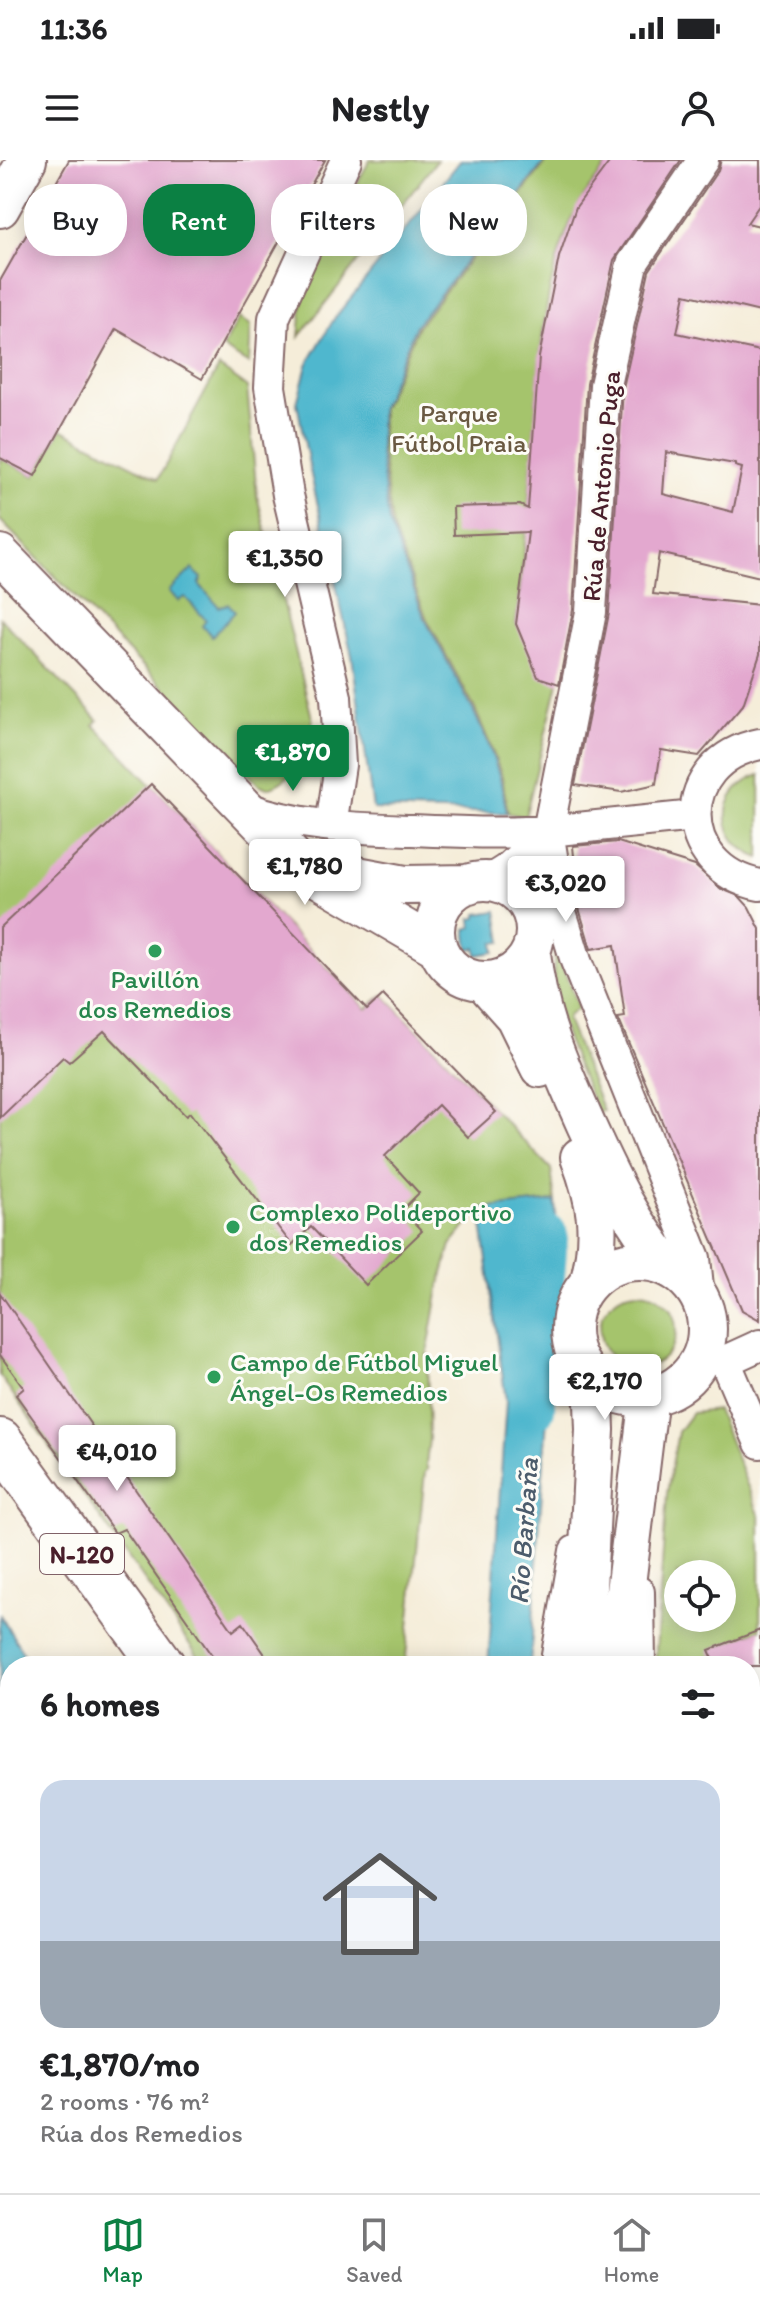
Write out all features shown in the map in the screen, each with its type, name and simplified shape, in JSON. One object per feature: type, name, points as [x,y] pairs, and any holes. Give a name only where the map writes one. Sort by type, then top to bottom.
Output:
[{"type":"highway","name":"N-120","points":[[0,1441],[156,1656]]},
{"type":"street","points":[[0,208],[27,160]]},
{"type":"street","points":[[337,821],[340,765],[336,697],[288,495],[270,387],[274,318],[346,160]]},
{"type":"street","name":"Rúa de Antonio Puga","points":[[548,831],[591,612],[605,385],[632,264],[703,160]]},
{"type":"street","points":[[0,554],[280,844],[315,876],[438,948]]},
{"type":"street","points":[[760,720],[751,746],[722,758],[707,774],[698,794],[695,816],[698,837],[715,864],[742,881],[760,885]]},
{"type":"street","points":[[244,806],[267,815],[508,834],[695,816]]},
{"type":"street","points":[[543,932],[523,965],[497,980],[483,981],[468,978],[445,961],[435,932],[437,917],[455,891],[507,869],[548,831]]},
{"type":"street","points":[[548,831],[543,932],[534,984],[552,1048],[608,1172],[647,1242],[670,1268],[687,1280],[699,1296]]},
{"type":"street","points":[[280,844],[312,865],[335,873],[405,885],[478,882],[504,885],[519,894],[543,932],[576,961],[695,1258],[699,1296],[714,1358],[760,1443]]},
{"type":"street","points":[[483,981],[515,1017],[567,1123],[595,1195],[597,1255],[590,1280],[578,1297],[571,1316],[571,1337],[577,1357],[588,1374],[615,1393],[632,1397],[649,1396],[671,1389],[714,1358],[760,1345]]},
{"type":"street","points":[[590,1280],[608,1268],[628,1261],[650,1261],[670,1268]]},
{"type":"street","points":[[588,1374],[594,1403],[593,1479],[599,1656]]},
{"type":"street","points":[[600,1656],[639,1475],[649,1396]]},
{"type":"green space","points":[[370,160],[437,160],[404,202],[404,184],[356,184]]},
{"type":"green space","name":"Parque Fútbol Praia","points":[[548,160],[611,160],[571,221],[554,272],[544,327],[516,624],[558,683],[525,817],[508,813],[502,777],[490,744],[427,619],[392,526],[382,452],[382,409],[418,326],[473,256],[527,256],[527,187]]},
{"type":"green space","points":[[316,256],[362,256],[299,337],[305,275]]},
{"type":"green space","points":[[239,318],[251,325],[249,364],[223,348]]},
{"type":"green space","points":[[219,367],[247,387],[257,496],[312,718],[310,739],[301,760],[286,778],[267,788],[258,784],[0,520],[0,458],[35,476],[61,429],[158,479]]},
{"type":"green space","name":"Complexo Polideportivo dos Remedios","points":[[0,618],[98,720],[94,725],[366,1009],[383,995],[551,1169],[555,1201],[480,1209],[451,1245],[439,1288],[427,1355],[428,1469],[425,1472],[406,1656],[198,1656],[0,1376]]},
{"type":"green space","points":[[760,775],[760,858],[735,840],[727,816],[735,792],[745,782]]},
{"type":"green space","points":[[556,949],[578,1008],[567,1020],[603,1111],[598,1113],[572,1054],[558,1012],[553,970]]},
{"type":"green space","points":[[638,1292],[652,1295],[665,1303],[673,1316],[676,1330],[673,1344],[665,1357],[652,1365],[638,1368],[624,1365],[611,1357],[603,1344],[600,1330],[603,1316],[611,1303],[624,1295]]},
{"type":"green space","points":[[717,1410],[760,1517],[760,1630],[710,1650],[712,1656],[656,1656],[667,1493],[678,1432],[692,1413]]},
{"type":"water","points":[[461,160],[546,160],[527,184],[442,184]]},
{"type":"water","points":[[420,211],[420,256],[470,256],[416,325],[380,410],[380,453],[389,522],[425,619],[488,743],[500,778],[507,813],[373,809],[352,656],[297,403],[307,365],[334,319],[384,256],[404,256],[404,231]]},
{"type":"water","points":[[192,569],[202,578],[199,584],[219,607],[228,604],[235,612],[212,636],[202,626],[206,620],[185,597],[178,601],[169,591]]},
{"type":"water","points":[[497,911],[502,942],[494,943],[495,952],[477,955],[476,948],[469,949],[466,929],[472,927],[471,919],[477,918],[477,914]]},
{"type":"water","points":[[555,1201],[559,1279],[552,1291],[540,1299],[536,1355],[550,1374],[531,1656],[489,1656],[506,1401],[480,1209]]},
{"type":"water","points":[[0,1615],[25,1656],[0,1656]]},
{"type":"building","points":[[69,160],[325,160],[312,184],[271,184],[271,256],[202,379],[116,329],[35,476],[0,458],[0,281],[24,239],[24,256],[127,256],[127,184],[55,184]]},
{"type":"building","points":[[611,160],[681,160],[614,260],[587,384],[573,610],[559,684],[538,677],[516,624],[528,532],[454,535],[453,507],[520,505],[528,509],[539,357],[559,257],[576,207]]},
{"type":"building","points":[[721,160],[760,160],[760,204],[747,223],[760,226],[760,312],[685,294],[677,333],[760,351],[760,577],[659,553],[653,594],[760,605],[760,654],[743,705],[699,756],[661,750],[656,784],[621,792],[575,785],[609,613],[623,388],[649,271],[718,170]],"holes":[[[666,452],[735,464],[742,468],[733,512],[663,494]]]},
{"type":"building","points":[[151,784],[367,1010],[383,995],[496,1112],[468,1137],[438,1105],[385,1156],[419,1193],[402,1210],[422,1231],[366,1285],[311,1227],[292,1245],[190,1113],[186,1116],[104,1031],[69,1062],[63,1057],[0,1118],[0,928]]},
{"type":"building","points":[[618,842],[695,866],[721,889],[739,896],[749,907],[760,929],[760,1320],[742,1310],[618,1018],[625,1017],[615,945],[591,949],[579,908],[573,846]]},
{"type":"building","points":[[0,1293],[233,1631],[243,1623],[266,1656],[212,1656],[124,1529],[115,1533],[16,1395],[24,1388],[0,1355]]},
{"type":"building","points":[[760,1630],[760,1656],[712,1656],[709,1650]]},
{"type":"waterway","name":"Río Barbaña","points":[[532,1408],[545,1236]]},
{"type":"place","name":"Pavillón dos Remedios","points":[[155,951]]},
{"type":"place","name":"Complexo Polideportivo dos Remedios","points":[[233,1227]]},
{"type":"place","name":"Campo de Fútbol Miguel Ángel-Os Remedios","points":[[214,1377]]}]
